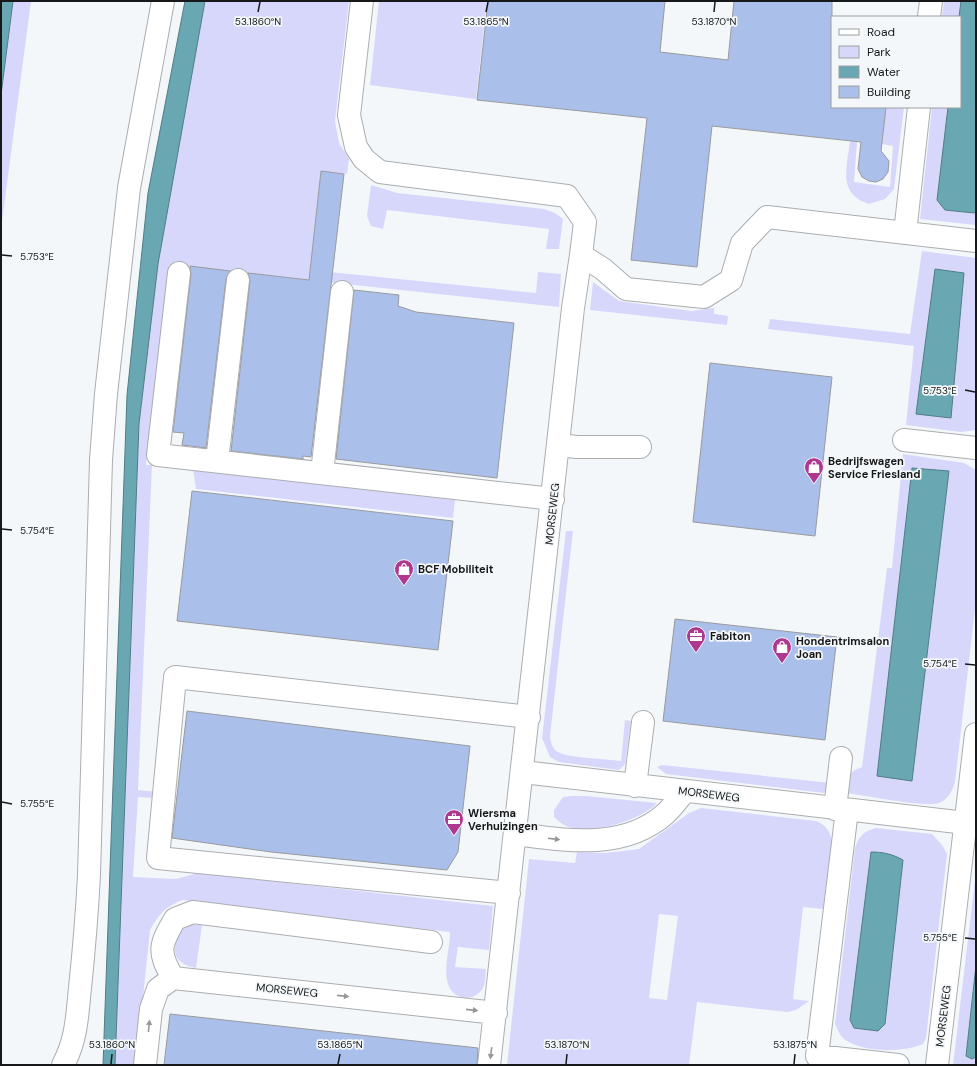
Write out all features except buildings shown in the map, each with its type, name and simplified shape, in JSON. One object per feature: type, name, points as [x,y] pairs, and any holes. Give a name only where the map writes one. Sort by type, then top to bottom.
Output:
[{"type":"street","points":[[63,1065],[72,1049],[76,1029],[86,929],[89,875],[101,460],[106,394],[129,188],[163,1]]},
{"type":"street","name":"MORSEWEG","points":[[362,1],[349,115],[356,147],[364,159],[380,172],[567,196],[585,222],[489,1065]]},
{"type":"street","points":[[929,16],[931,1]]},
{"type":"street","points":[[905,233],[919,108]]},
{"type":"street","points":[[581,256],[603,269],[626,289],[704,297],[731,280],[742,243],[767,217],[976,241]]},
{"type":"street","points":[[179,273],[158,455],[553,499]]},
{"type":"street","points":[[217,462],[238,280]]},
{"type":"street","points":[[322,473],[342,292]]},
{"type":"street","points":[[904,440],[976,448]]},
{"type":"street","points":[[559,445],[577,447],[640,447]]},
{"type":"street","points":[[509,893],[158,858],[175,676],[529,717]]},
{"type":"street","points":[[635,786],[643,722]]},
{"type":"street","name":"MORSEWEG","points":[[937,1065],[976,734]]},
{"type":"street","points":[[841,758],[841,809],[817,1056],[898,1065]]},
{"type":"street","name":"MORSEWEG","points":[[523,772],[966,823]]},
{"type":"street","points":[[516,834],[579,842],[618,838],[644,828],[665,814],[685,791]]},
{"type":"street","points":[[145,1065],[151,1009],[158,989],[173,978],[163,961],[162,941],[175,919],[193,912],[431,942]]},
{"type":"street","name":"MORSEWEG","points":[[173,978],[496,1013]]},
{"type":"green space","points":[[13,1],[31,1],[1,229],[1,95]]},
{"type":"green space","points":[[205,1],[349,1],[335,121],[339,143],[349,159],[347,174],[321,171],[310,270],[536,293],[538,272],[561,274],[559,307],[169,265],[146,465],[152,465],[138,790],[157,792],[154,798],[138,797],[133,877],[175,879],[198,873],[493,906],[489,950],[458,947],[455,967],[486,969],[483,988],[474,996],[464,998],[454,993],[448,984],[446,965],[450,932],[183,900],[167,908],[150,930],[136,1065],[115,1065],[139,424],[158,264]]},
{"type":"green space","points":[[379,1],[487,1],[476,99],[370,85]]},
{"type":"green space","points":[[944,1],[961,1],[959,16],[942,16]]},
{"type":"green space","points":[[886,108],[904,108],[894,189],[885,199],[869,204],[852,194],[848,187],[846,170],[850,141],[857,142],[854,182],[890,187],[893,146],[882,144]]},
{"type":"green space","points":[[932,108],[948,108],[938,200],[974,213],[976,211],[976,225],[920,219]]},
{"type":"green space","points":[[371,185],[397,193],[544,209],[555,213],[563,219],[559,249],[546,249],[549,229],[387,210],[383,229],[371,226],[367,216]]},
{"type":"green space","points":[[922,251],[976,258],[976,430],[961,432],[906,425],[914,346],[768,329],[770,319],[910,334]],"holes":[[[925,348],[951,418],[916,414]]]},
{"type":"green space","points":[[593,282],[619,301],[691,311],[714,308],[714,314],[728,316],[727,325],[590,310]]},
{"type":"green space","points":[[903,454],[964,463],[976,470],[976,601],[955,782],[948,797],[939,803],[909,803],[846,793],[844,778],[862,767],[887,568],[892,568]],"holes":[[[912,469],[949,471],[912,781],[902,570]]]},
{"type":"green space","points":[[193,469],[455,500],[453,518],[196,489]]},
{"type":"green space","points":[[566,531],[573,531],[550,736],[551,741],[554,749],[563,754],[621,761],[625,720],[631,721],[625,764],[619,770],[559,762],[550,757],[542,738]]},
{"type":"green space","points":[[662,765],[831,783],[824,793],[666,774],[657,767]]},
{"type":"green space","points":[[586,796],[657,803],[641,815],[630,820],[605,827],[582,829],[568,827],[554,817],[554,810],[563,797]]},
{"type":"green space","points":[[701,808],[816,821],[825,826],[829,831],[832,841],[823,909],[803,907],[793,999],[809,1001],[796,1010],[787,1012],[697,1002],[689,1065],[507,1065],[529,859],[575,863],[577,852],[605,853],[639,849],[689,813]],"holes":[[[659,914],[678,916],[667,1000],[649,998]]]},
{"type":"green space","points":[[876,828],[932,834],[942,845],[947,854],[926,1038],[923,1044],[904,1049],[880,1050],[857,1046],[848,1042],[841,1036],[835,1024],[855,848],[862,835]],"holes":[[[903,860],[885,1024],[878,1031]]]},
{"type":"green space","points":[[976,872],[976,965],[966,1055],[972,1059],[976,1057],[976,1065],[953,1065]]},
{"type":"green space","points":[[189,924],[202,925],[196,968],[182,963],[178,959],[175,949],[177,929]]},
{"type":"water","points":[[1,1],[13,1],[1,95]]},
{"type":"water","points":[[185,1],[205,1],[158,264],[139,424],[115,1065],[103,1065],[127,395],[148,193]]},
{"type":"water","points":[[961,1],[976,1],[976,211],[974,213],[945,210],[937,200],[948,108],[961,108],[961,16],[959,16]]},
{"type":"water","points":[[935,269],[964,273],[951,418],[916,414]]},
{"type":"water","points":[[912,468],[949,471],[912,781],[877,776]]},
{"type":"water","points":[[871,852],[880,852],[903,860],[885,1024],[878,1031],[854,1028],[850,1020]]},
{"type":"water","points":[[976,965],[976,1057],[972,1059],[966,1056]]},
{"type":"place","name":"Bedrijfswagen Service Friesland","points":[[814,484]]},
{"type":"place","name":"BCF Mobiliteit","points":[[404,586]]},
{"type":"place","name":"Fabiton","points":[[696,653]]},
{"type":"place","name":"Hondentrimsalon Joan","points":[[782,664]]},
{"type":"place","name":"Wiersma Verhuizingen","points":[[454,836]]}]
